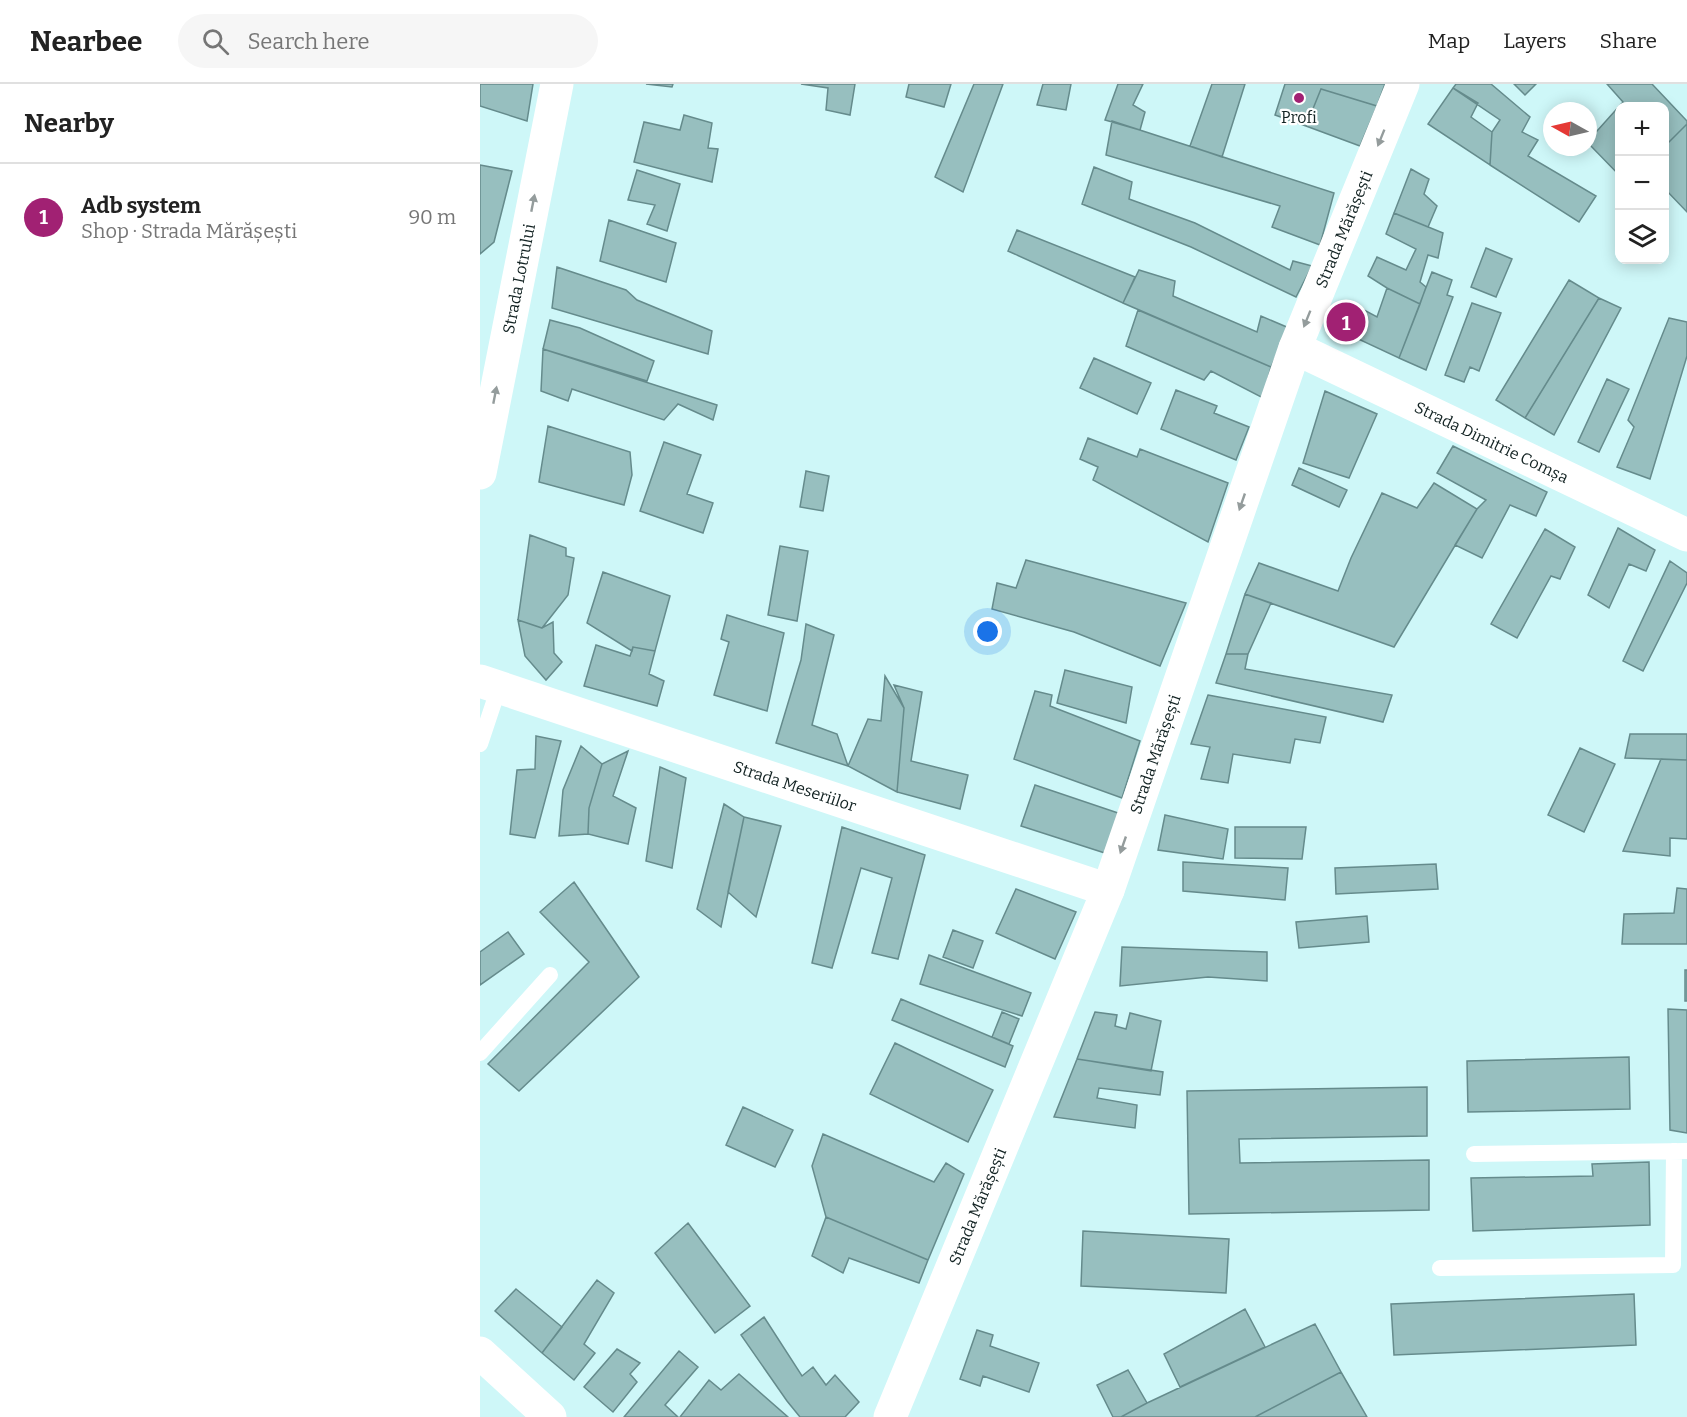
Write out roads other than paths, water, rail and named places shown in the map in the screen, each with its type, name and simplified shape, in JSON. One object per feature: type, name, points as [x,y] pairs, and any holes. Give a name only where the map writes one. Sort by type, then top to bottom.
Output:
[{"type":"street","name":"Strada Lotrului","points":[[480,473],[557,84]]},
{"type":"street","name":"Strada Mărășești","points":[[890,1417],[1108,890],[1295,348],[1403,84]]},
{"type":"street","name":"Strada Dimitrie Comșa","points":[[1295,348],[1687,536]]},
{"type":"street","name":"Strada Meseriilor","points":[[489,684],[1108,890]]},
{"type":"street","points":[[480,1353],[550,1417]]},
{"type":"lane","points":[[480,744],[489,684]]},
{"type":"lane","points":[[480,1053],[550,975]]},
{"type":"lane","points":[[1440,1268],[1673,1265],[1680,1151],[1474,1154]]},
{"type":"place","name":"Profi","points":[[1299,98]]},
{"type":"place","name":"Adb system","points":[[1346,322]]}]
